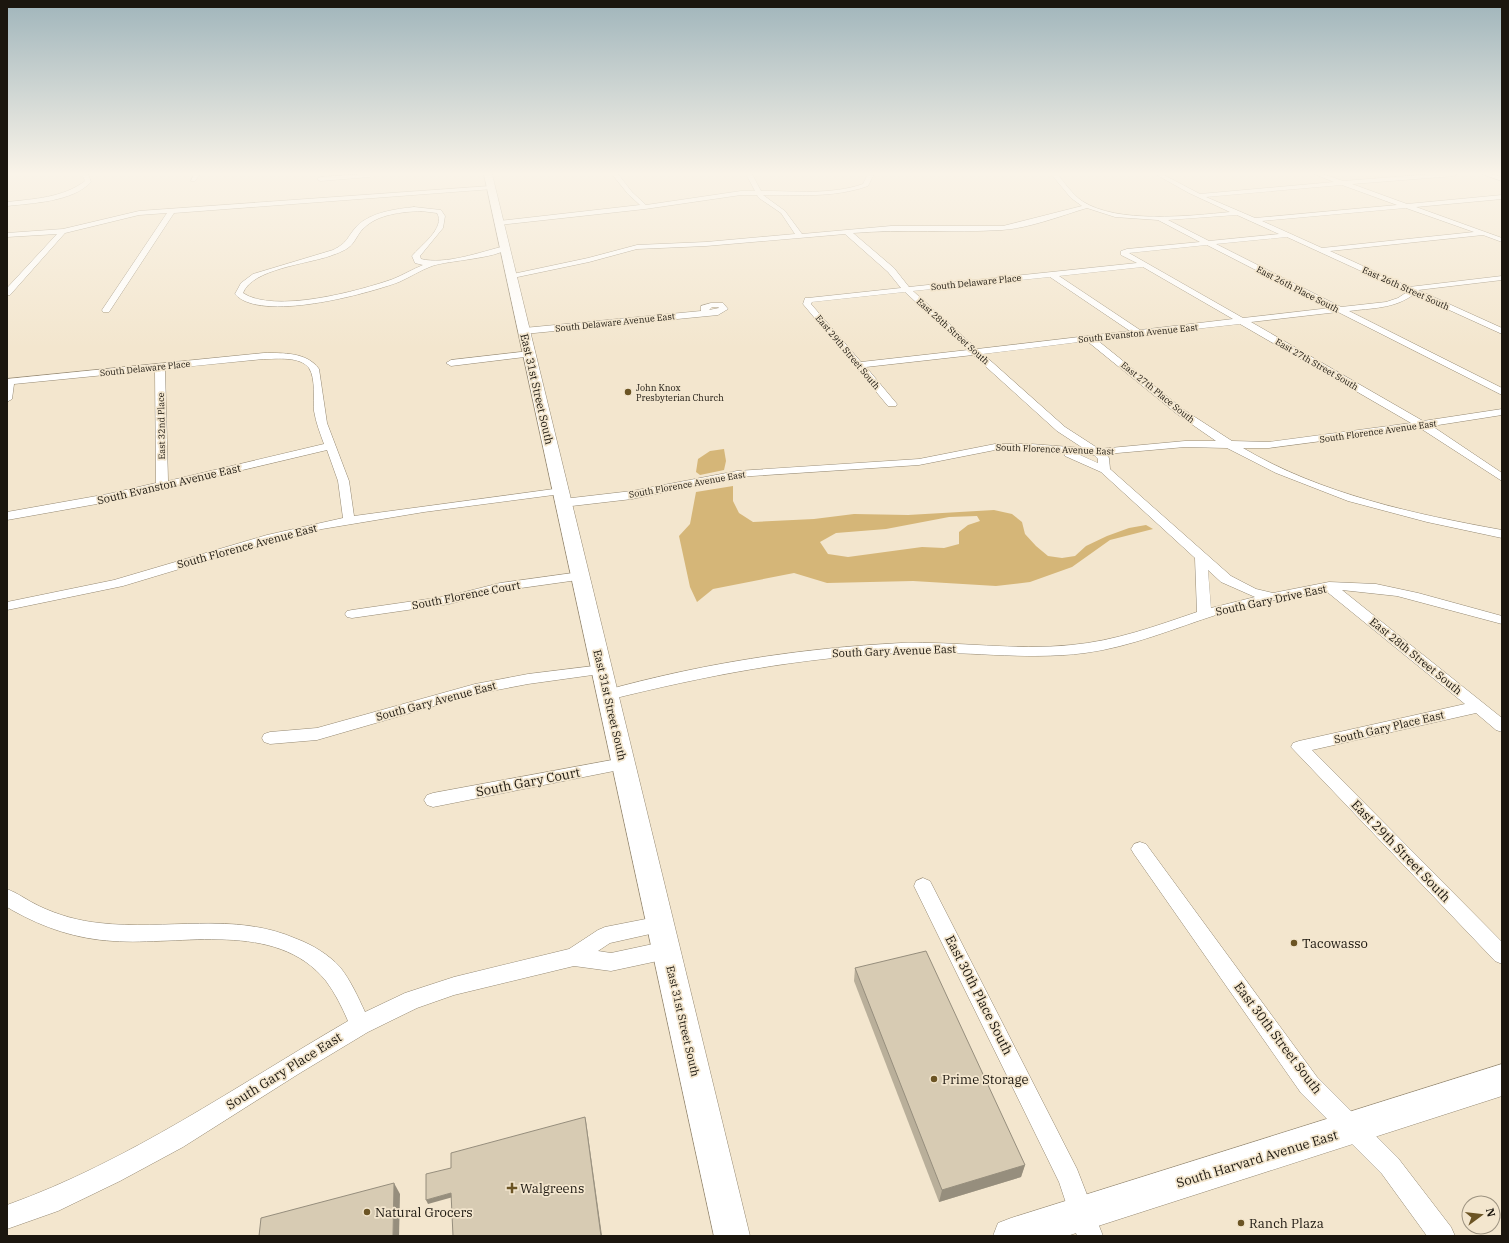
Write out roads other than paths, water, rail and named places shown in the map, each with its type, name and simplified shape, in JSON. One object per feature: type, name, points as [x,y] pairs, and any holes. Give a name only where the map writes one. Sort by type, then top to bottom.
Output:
[{"type":"main road","name":"East 31st Street South","points":[[501,232],[732,1236]]},
{"type":"main road","name":"South Harvard Avenue East","points":[[1011,1236],[1086,1225],[1352,1129],[1502,1080]]},
{"type":"street","points":[[7,235],[49,232]]},
{"type":"street","points":[[7,293],[62,232]]},
{"type":"street","points":[[106,310],[157,232]]},
{"type":"street","points":[[356,232],[349,239],[348,245],[340,249],[252,278],[242,285],[239,294],[241,297],[248,300],[274,305],[335,297],[397,280],[430,264],[506,251]]},
{"type":"street","points":[[430,264],[418,261],[416,256],[437,232]]},
{"type":"street","points":[[797,232],[800,236]]},
{"type":"street","points":[[511,277],[589,260],[637,247],[706,244],[846,232]]},
{"type":"street","name":"East 28th Street South","points":[[846,232],[892,270],[906,289],[1061,429],[1097,452]]},
{"type":"street","name":"East 26th Place South","points":[[1185,232],[1502,392]]},
{"type":"street","name":"East 26th Street South","points":[[1282,232],[1502,331]]},
{"type":"street","points":[[1479,232],[1502,240]]},
{"type":"street","points":[[1322,250],[1502,232]]},
{"type":"street","points":[[1206,243],[1289,235]]},
{"type":"street","name":"East 27th Street South","points":[[1206,243],[1124,251],[1128,256],[1421,424],[1466,452],[1502,478]]},
{"type":"street","name":"South Delaware Place","points":[[808,300],[1144,265]]},
{"type":"street","points":[[1051,274],[1139,333]]},
{"type":"street","name":"South Evanston Avenue East","points":[[860,366],[1395,303],[1407,297],[1411,290],[1502,278]]},
{"type":"street","name":"East 29th Street South","points":[[808,300],[807,304],[892,404]]},
{"type":"street","name":"South Delaware Avenue East","points":[[524,331],[706,313]]},
{"type":"street","name":"East 27th Place South","points":[[1090,339],[1177,408],[1228,444],[1284,473],[1337,493],[1399,512],[1502,534]]},
{"type":"street","points":[[451,363],[530,354]]},
{"type":"street","name":"South Delaware Place","points":[[9,382],[248,357],[279,356],[303,361],[315,369],[320,417],[329,446]]},
{"type":"street","name":"East 32nd Place","points":[[160,367],[162,486]]},
{"type":"street","points":[[7,399],[9,382]]},
{"type":"street","name":"South Florence Avenue East","points":[[7,606],[76,594],[262,540],[349,521],[562,497],[632,495],[714,478],[751,473],[919,462],[999,446],[1097,452],[1185,444],[1228,444],[1256,446],[1282,444],[1502,412]]},
{"type":"street","points":[[1061,429],[1062,436],[1058,441],[1059,450],[1105,470],[1226,579],[1237,586],[1273,597]]},
{"type":"street","points":[[329,446],[342,476],[346,492],[349,521]]},
{"type":"street","name":"South Evanston Avenue East","points":[[7,516],[101,500],[329,446]]},
{"type":"street","points":[[1097,452],[1103,458],[1105,470]]},
{"type":"street","points":[[1201,556],[1204,615]]},
{"type":"street","name":"South Florence Court","points":[[352,614],[449,600],[500,587],[580,576]]},
{"type":"street","name":"East 28th Street South","points":[[1329,586],[1502,726]]},
{"type":"street","name":"South Gary Drive East","points":[[1204,615],[1273,597],[1329,586],[1362,586],[1395,591],[1502,620]]},
{"type":"street","name":"South Gary Avenue East","points":[[608,695],[716,670],[819,654],[903,648],[1037,651],[1070,650],[1101,646],[1151,634],[1204,615]]},
{"type":"street","name":"South Gary Avenue East","points":[[270,738],[317,734],[475,689],[528,679],[602,670]]},
{"type":"street","name":"South Gary Place East","points":[[1300,747],[1478,707]]},
{"type":"street","name":"East 29th Street South","points":[[1300,747],[1502,954]]},
{"type":"street","name":"South Gary Court","points":[[433,800],[623,764]]},
{"type":"street","name":"East 30th Street South","points":[[1140,849],[1309,1085],[1390,1166],[1442,1236]]},
{"type":"street","name":"East 30th Place South","points":[[923,886],[1069,1176],[1086,1225]]},
{"type":"street","points":[[7,897],[23,908],[45,919],[82,929],[114,933],[217,931],[251,934],[278,939],[300,948],[327,968],[346,994],[360,1025]]},
{"type":"street","name":"South Gary Place East","points":[[574,958],[605,936],[664,937]]},
{"type":"street","name":"South Gary Place East","points":[[7,1217],[56,1199],[112,1173],[175,1139],[292,1065],[360,1025],[412,1000],[454,986],[574,958],[611,962],[664,937]]},
{"type":"place","name":"John Knox Presbyterian Church","points":[[628,392]]},
{"type":"place","name":"Tacowasso","points":[[1294,943]]},
{"type":"place","name":"Prime Storage","points":[[934,1079]]},
{"type":"place","name":"Walgreens","points":[[512,1188]]},
{"type":"place","name":"Natural Grocers","points":[[367,1212]]},
{"type":"place","name":"Ranch Plaza","points":[[1241,1223]]}]
